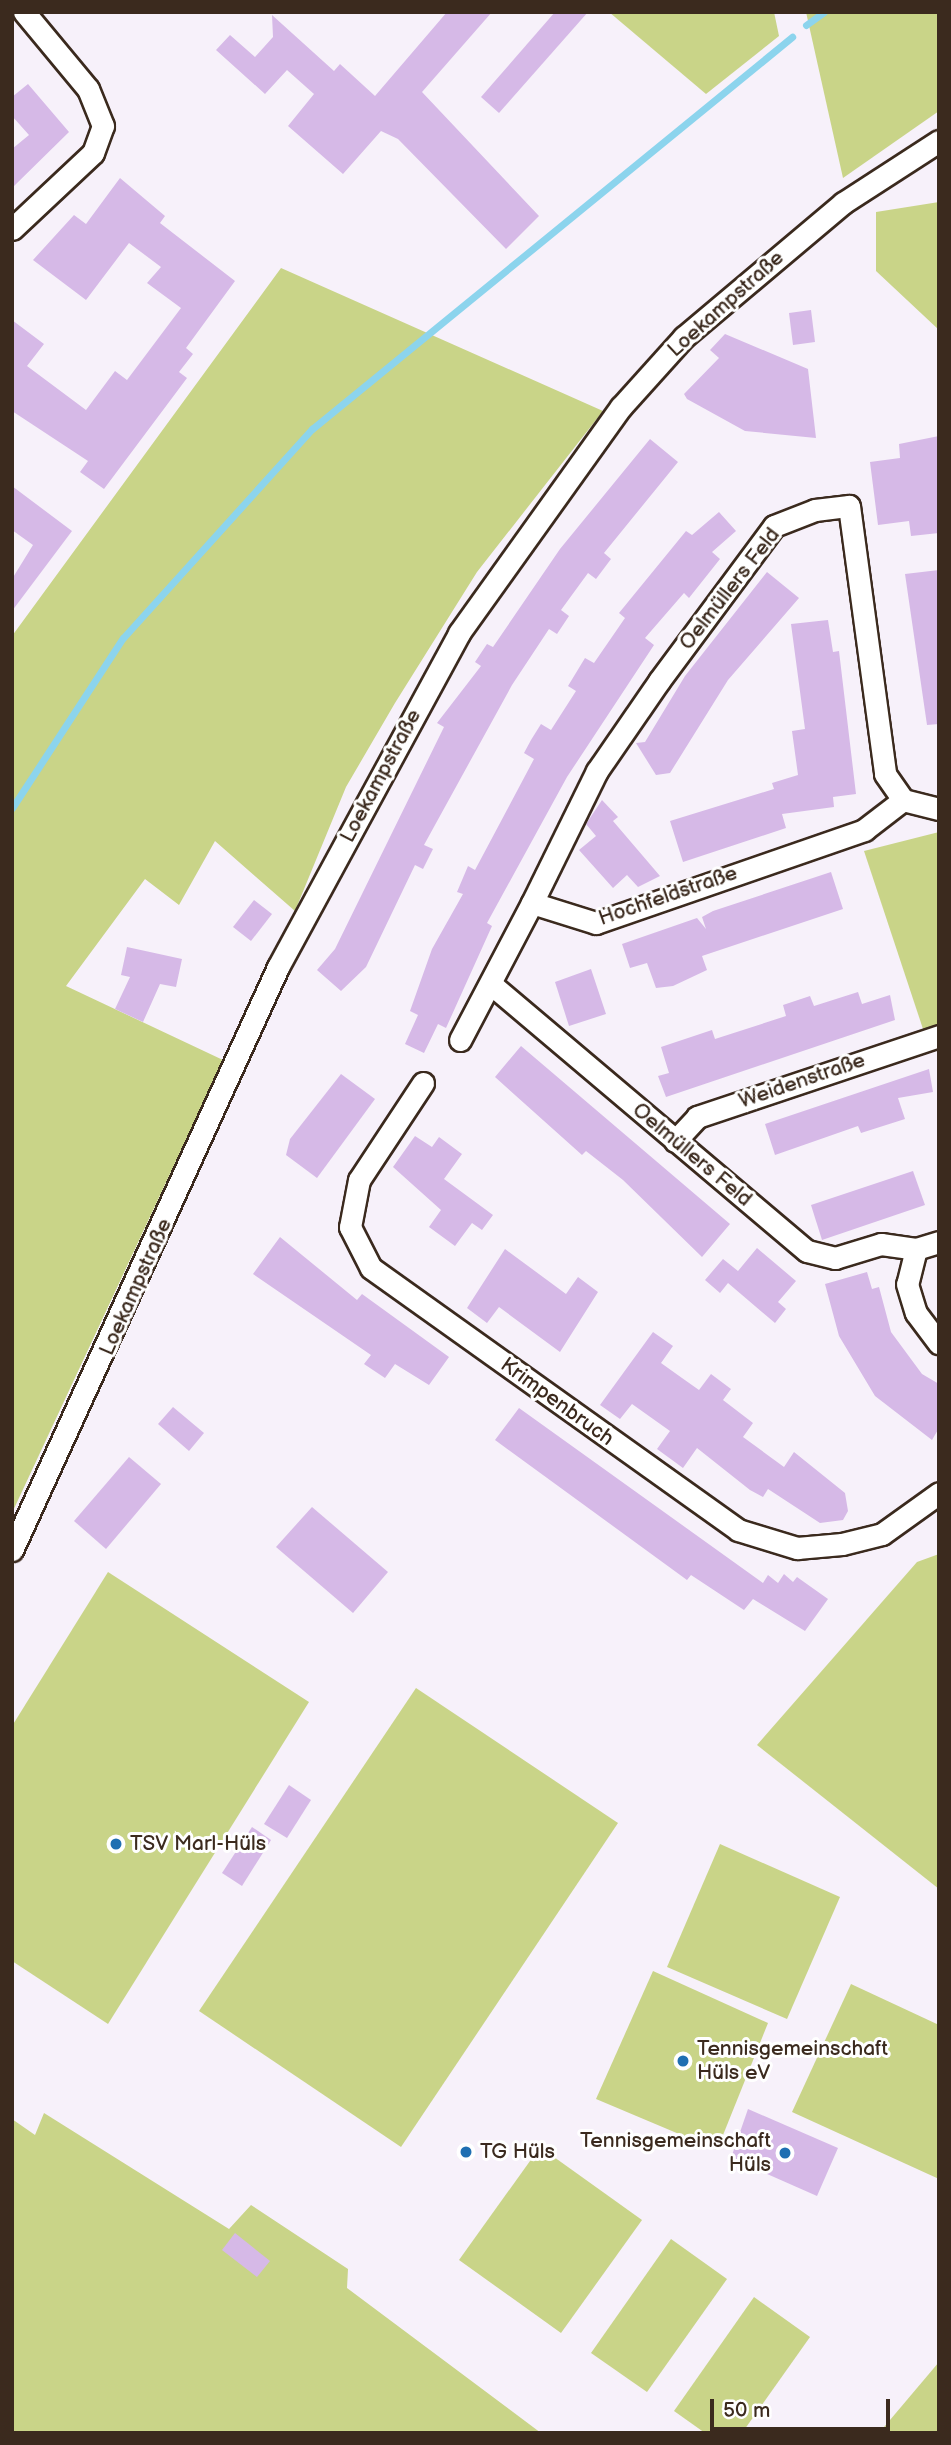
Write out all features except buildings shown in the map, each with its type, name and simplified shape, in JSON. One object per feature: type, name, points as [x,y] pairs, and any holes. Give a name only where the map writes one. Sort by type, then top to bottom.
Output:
[{"type":"street","points":[[12,229],[85,162],[103,126],[88,89],[24,12]]},
{"type":"street","name":"Loekampstraße","points":[[12,1549],[278,967],[459,633],[621,407],[684,337],[843,203],[939,141]]},
{"type":"street","name":"Oelmüllers Feld","points":[[531,903],[597,771],[659,681],[774,526],[815,510],[849,506],[885,774],[903,800]]},
{"type":"street","points":[[903,800],[939,809]]},
{"type":"street","name":"Hochfeldstraße","points":[[531,903],[596,923],[864,830],[903,800]]},
{"type":"street","points":[[460,1040],[492,985],[531,903]]},
{"type":"street","name":"Oelmüllers Feld","points":[[492,985],[807,1251],[835,1258],[881,1244],[916,1249]]},
{"type":"street","name":"Weidenstraße","points":[[675,1141],[697,1117],[939,1036]]},
{"type":"street","name":"Krimpenbruch","points":[[423,1083],[359,1181],[350,1227],[372,1268],[738,1530],[797,1548],[842,1544],[882,1534],[939,1493]]},
{"type":"street","points":[[939,1242],[916,1249],[907,1284],[916,1313],[939,1343]]},
{"type":"green space","points":[[609,12],[774,12],[779,36],[706,94]]},
{"type":"green space","points":[[806,12],[939,12],[939,111],[843,178]]},
{"type":"green space","points":[[939,202],[939,330],[876,271],[876,212]]},
{"type":"green space","points":[[281,268],[603,411],[477,572],[395,703],[346,787],[295,911],[215,841],[179,905],[145,879],[66,986],[223,1060],[12,1513],[12,636]]},
{"type":"green space","points":[[939,832],[939,1025],[923,1029],[864,851]]},
{"type":"green space","points":[[939,1554],[939,1889],[757,1745],[917,1562]]},
{"type":"green space","name":"TSV Marl-Hüls","points":[[108,1572],[309,1702],[108,2024],[12,1961],[12,1726]]},
{"type":"green space","points":[[416,1688],[618,1823],[401,2147],[199,2011]]},
{"type":"green space","points":[[720,1844],[840,1897],[787,2019],[667,1967]]},
{"type":"green space","name":"Tennisgemeinschaft Hüls eV","points":[[653,1971],[768,2023],[717,2150],[596,2099]]},
{"type":"green space","points":[[851,1984],[939,2025],[939,2179],[792,2112]]},
{"type":"green space","points":[[44,2113],[229,2229],[251,2205],[348,2269],[347,2288],[541,2433],[12,2433],[12,2119],[35,2135]]},
{"type":"green space","points":[[540,2147],[642,2220],[561,2333],[459,2260]]},
{"type":"green space","points":[[671,2239],[727,2279],[647,2392],[591,2353]]},
{"type":"green space","points":[[754,2297],[810,2337],[742,2433],[705,2433],[674,2411]]},
{"type":"green space","points":[[939,2362],[939,2433],[879,2433]]},
{"type":"waterway","points":[[806,25],[824,12]]},
{"type":"waterway","points":[[12,808],[123,638],[312,429],[792,37]]},
{"type":"place","name":"TSV Marl-Hüls","points":[[116,1844]]},
{"type":"place","name":"Tennisgemeinschaft Hüls eV","points":[[683,2061]]},
{"type":"place","name":"TG Hüls","points":[[466,2152]]},
{"type":"place","name":"Tennisgemeinschaft Hüls","points":[[785,2153]]}]
